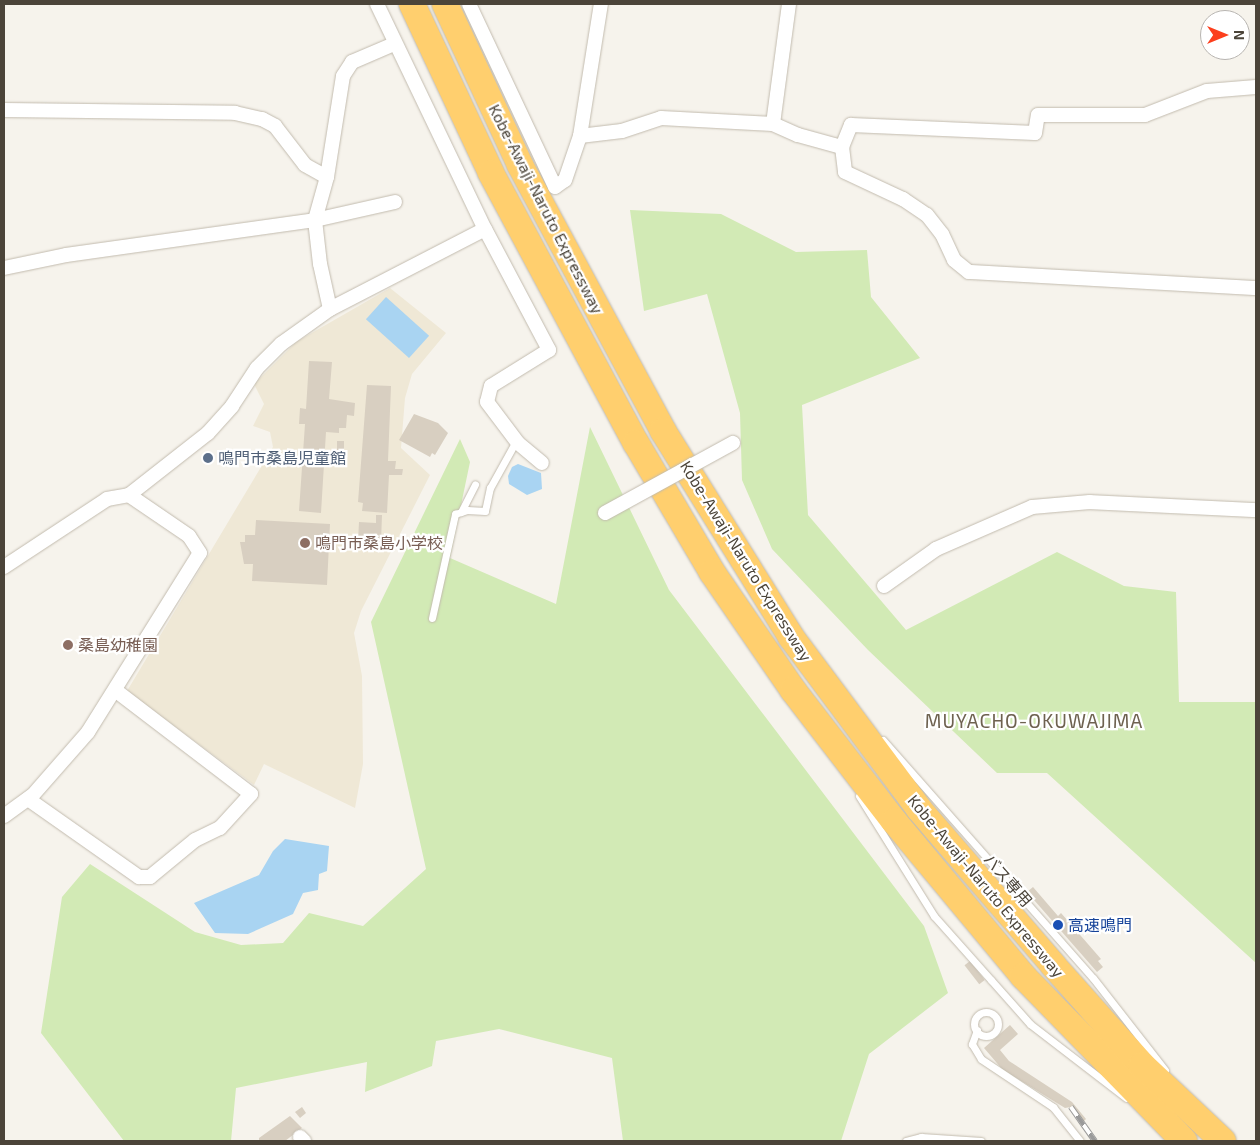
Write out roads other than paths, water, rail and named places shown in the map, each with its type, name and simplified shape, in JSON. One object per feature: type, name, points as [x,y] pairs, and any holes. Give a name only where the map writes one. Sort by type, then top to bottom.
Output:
[{"type":"highway","name":"Kobe-Awaji-Naruto Expressway","points":[[412,4],[492,173],[620,413],[712,572],[793,690],[894,820],[1023,976],[1182,1141]]},
{"type":"highway","name":"Kobe-Awaji-Naruto Expressway","points":[[445,4],[520,166],[645,397],[791,637],[932,824],[1142,1065],[1219,1137]]},
{"type":"street","points":[[377,4],[394,44],[485,229],[549,350],[491,386],[487,402],[516,441],[542,462]]},
{"type":"street","points":[[469,4],[556,187],[565,180],[580,136],[601,4]]},
{"type":"street","points":[[773,124],[789,4]]},
{"type":"street","points":[[330,309],[320,264],[315,220],[327,177],[343,76],[352,62],[394,44]]},
{"type":"street","points":[[1256,87],[1207,92],[1145,115],[1038,116],[1035,133],[850,125],[842,147],[845,172],[903,198],[927,215],[942,234],[954,260],[968,272],[1256,288]]},
{"type":"street","points":[[4,110],[235,113],[262,119],[275,126],[305,165],[327,177]]},
{"type":"street","points":[[580,136],[622,131],[661,118],[773,124],[798,135],[842,147]]},
{"type":"street","points":[[4,268],[66,255],[315,220],[395,202]]},
{"type":"street","points":[[4,567],[107,499],[129,495],[208,433],[232,406],[257,368],[281,344],[330,309],[485,229]]},
{"type":"street","points":[[605,514],[733,443]]},
{"type":"street","points":[[4,816],[28,798],[88,732],[200,553],[189,536],[129,495]]},
{"type":"street","points":[[884,586],[936,549],[1032,507],[1090,502],[1256,510]]},
{"type":"street","points":[[28,798],[140,877],[150,877],[195,840],[220,828],[251,794],[115,690]]},
{"type":"lane","points":[[432,618],[451,523],[455,514],[485,510],[490,488],[516,441]]},
{"type":"lane","points":[[461,512],[475,484]]},
{"type":"lane","points":[[791,637],[862,717]]},
{"type":"lane","points":[[793,690],[840,766]]},
{"type":"lane","name":"バス専用","points":[[875,731],[1093,978],[1172,1079]]},
{"type":"lane","points":[[856,791],[934,916],[997,988],[1030,1024],[1136,1106]]},
{"type":"lane","points":[[977,1030],[972,1044],[981,1059],[1053,1107],[1080,1141]]},
{"type":"lane","points":[[1178,1087],[1219,1137]]},
{"type":"lane","points":[[1143,1112],[1182,1141]]},
{"type":"lane","points":[[906,1141],[921,1137],[981,1141]]},
{"type":"water","points":[[386,297],[429,336],[409,358],[366,319]]},
{"type":"water","points":[[518,464],[541,473],[542,489],[527,495],[509,484],[508,476],[512,467]]},
{"type":"water","points":[[285,839],[329,846],[327,871],[319,874],[318,890],[303,893],[293,914],[248,934],[215,933],[194,903],[259,875],[273,851]]},
{"type":"railway","points":[[1071,1107],[1095,1141]]},
{"type":"place","name":"鳴門市桑島児童館","points":[[208,458]]},
{"type":"place","name":"鳴門市桑島小学校","points":[[305,543]]},
{"type":"place","name":"桑島幼稚園","points":[[68,645]]},
{"type":"place","name":"高速鳴門","points":[[1058,925]]},
{"type":"district","name":"MUYACHO-OKUWAJIMA","points":[[1034,721]]}]
